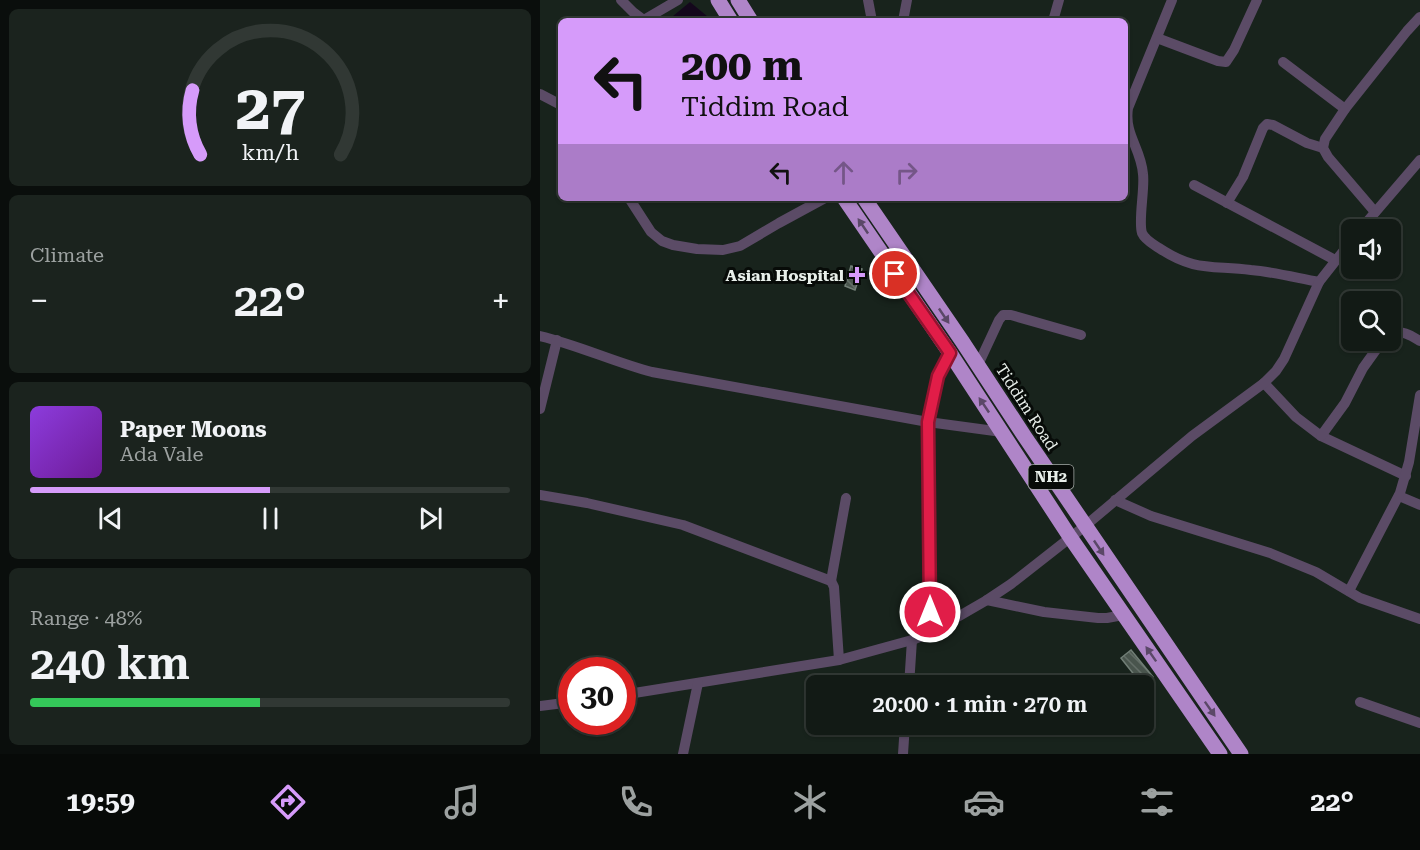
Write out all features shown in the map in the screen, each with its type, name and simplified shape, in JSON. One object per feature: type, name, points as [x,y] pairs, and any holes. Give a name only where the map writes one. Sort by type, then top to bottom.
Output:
[{"type":"highway","points":[[718,0],[729,18]]},
{"type":"highway","points":[[738,0],[749,18]]},
{"type":"highway","name":"Tiddim Road","points":[[846,201],[950,353],[1070,537],[1220,754]]},
{"type":"highway","name":"Tiddim Road","points":[[866,201],[1241,754]]},
{"type":"street","points":[[621,0],[640,18]]},
{"type":"street","points":[[648,18],[678,0]]},
{"type":"street","points":[[868,0],[871,18]]},
{"type":"street","points":[[904,18],[907,0]]},
{"type":"street","points":[[1054,18],[1059,0]]},
{"type":"street","points":[[1128,108],[1172,0]]},
{"type":"street","points":[[1157,38],[1226,62],[1257,0]]},
{"type":"street","points":[[1375,212],[1323,148],[1325,140],[1345,109],[1420,17]]},
{"type":"street","points":[[1283,62],[1345,109]]},
{"type":"street","points":[[540,94],[558,103]]},
{"type":"street","points":[[1227,203],[1243,177],[1263,128],[1268,124],[1273,124],[1307,143],[1323,148]]},
{"type":"street","points":[[1128,127],[1142,165],[1144,186],[1141,227],[1144,236],[1169,255],[1189,264],[1211,268],[1251,270],[1319,282]]},
{"type":"street","points":[[1369,219],[1420,160]]},
{"type":"street","points":[[1194,185],[1335,260]]},
{"type":"street","points":[[631,201],[651,232],[662,241],[697,249],[723,250],[740,246],[819,201]]},
{"type":"street","points":[[636,692],[838,660],[930,633],[987,600],[1085,526],[1192,436],[1264,383],[1284,359],[1319,282],[1341,253]]},
{"type":"street","points":[[978,365],[1003,315],[1011,315],[1080,335]]},
{"type":"street","points":[[1401,332],[1408,333],[1420,341]]},
{"type":"street","points":[[540,336],[652,372],[928,422],[1002,432]]},
{"type":"street","points":[[540,409],[557,340]]},
{"type":"street","points":[[1321,436],[1345,403],[1363,368],[1375,351]]},
{"type":"street","points":[[930,633],[928,422],[938,376],[950,353]]},
{"type":"street","points":[[1264,383],[1296,417],[1321,436],[1406,476]]},
{"type":"street","points":[[1349,591],[1399,496],[1417,440],[1420,395]]},
{"type":"street","points":[[540,495],[587,502],[683,525],[831,581]]},
{"type":"street","points":[[1399,496],[1420,505]]},
{"type":"street","points":[[838,660],[834,587],[831,581],[846,498]]},
{"type":"street","points":[[1115,500],[1151,516],[1270,553],[1316,572],[1360,598],[1420,619]]},
{"type":"street","points":[[987,600],[1044,612],[1098,618],[1124,615]]},
{"type":"street","points":[[910,675],[912,640]]},
{"type":"street","points":[[683,754],[698,683]]},
{"type":"street","points":[[1360,702],[1420,723]]},
{"type":"street","points":[[540,706],[558,704]]},
{"type":"street","points":[[903,754],[904,735]]},
{"type":"shaded area","points":[[690,2],[709,18],[671,18]]},
{"type":"building","points":[[851,266],[862,269],[855,290],[845,286]]},
{"type":"building","points":[[1131,650],[1151,675],[1134,675],[1121,658]]},
{"type":"place","name":"Asian Hospital","points":[[857,275]]},
{"type":"route","points":[[895,274],[950,353],[938,376],[928,422],[930,612]]}]
